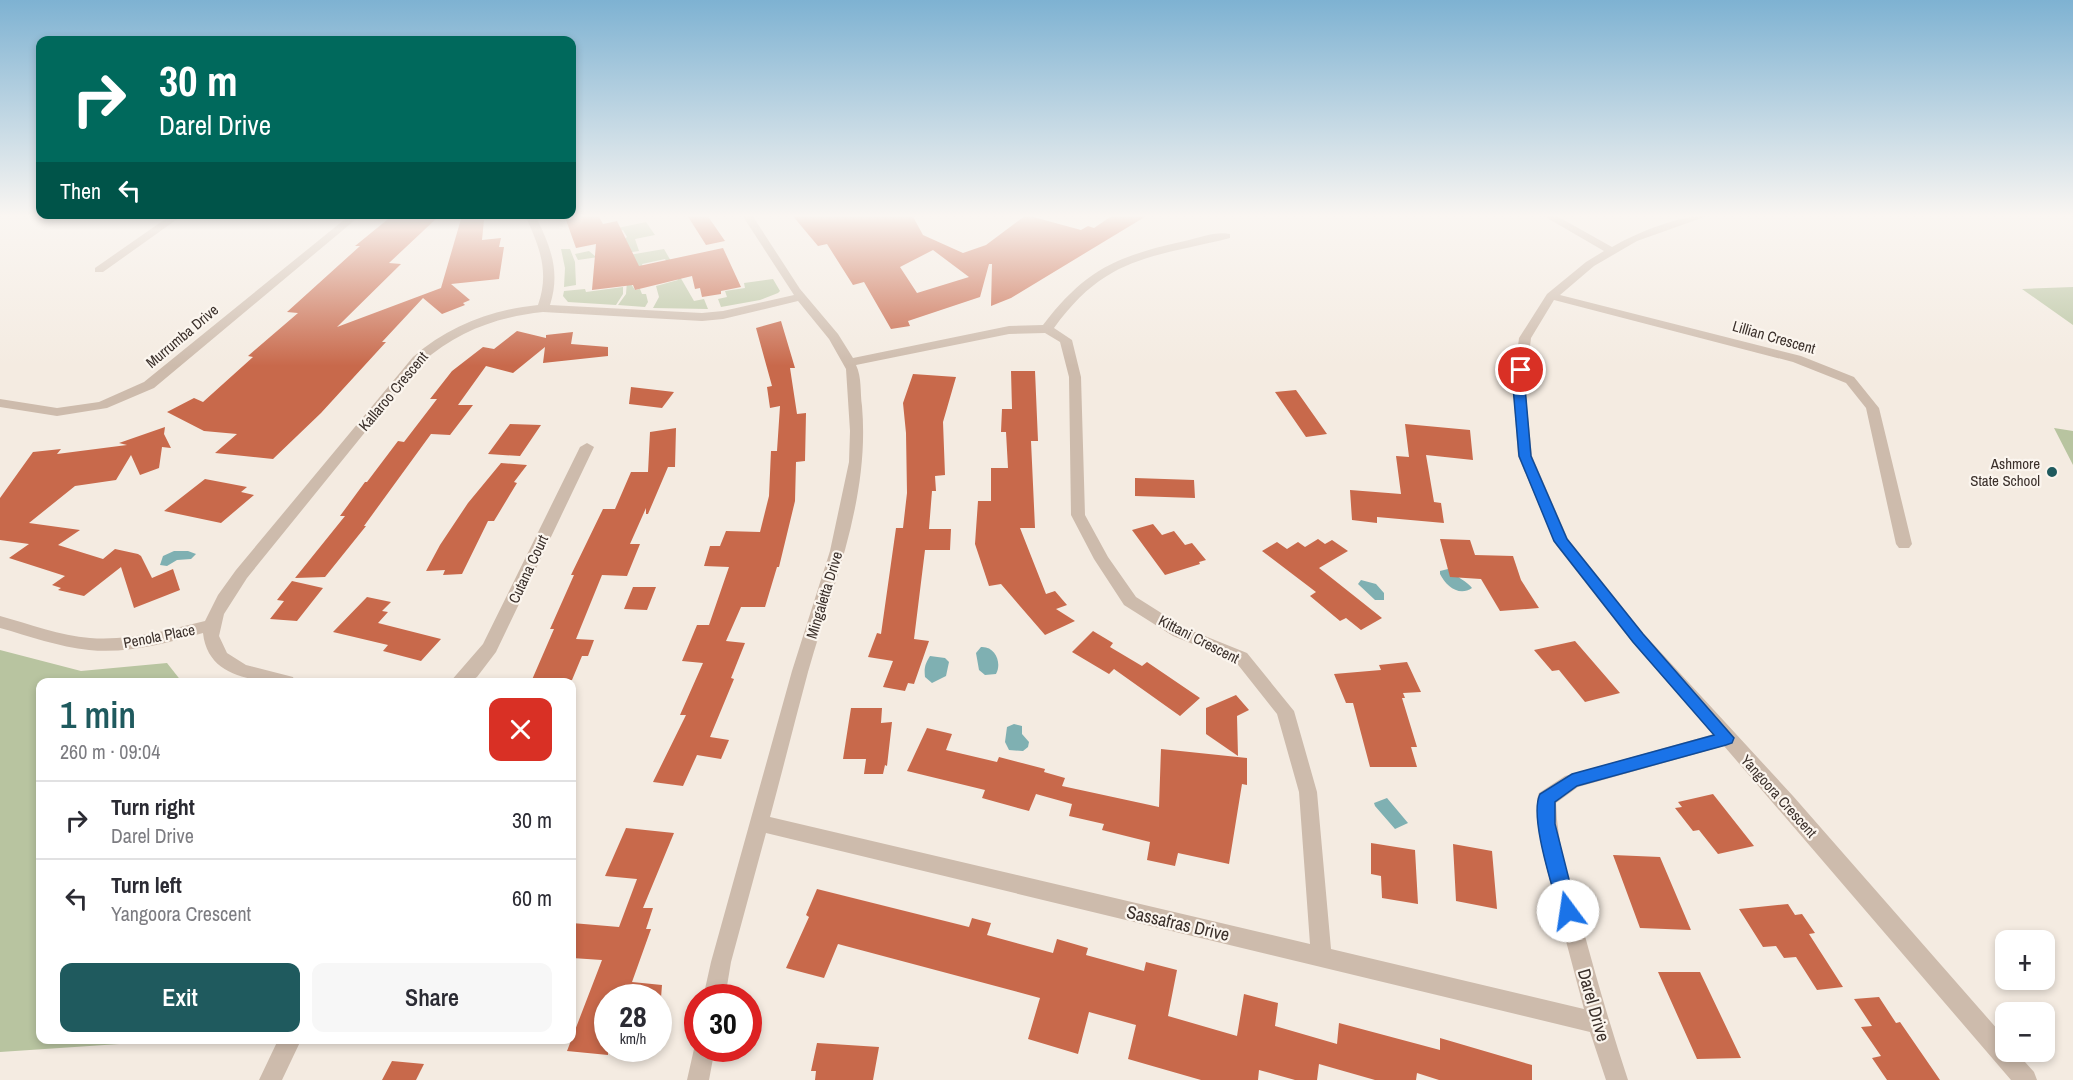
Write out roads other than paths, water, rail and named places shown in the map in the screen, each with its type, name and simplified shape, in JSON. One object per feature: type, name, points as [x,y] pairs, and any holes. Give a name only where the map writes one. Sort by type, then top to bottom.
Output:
[{"type":"street","points":[[99,270],[106,265]]},
{"type":"street","name":"Murrumba Drive","points":[[0,403],[57,412],[102,405],[149,385],[295,265]]},
{"type":"street","points":[[543,308],[547,297],[548,265]]},
{"type":"street","name":"Mingaletta Drive","points":[[717,984],[759,823],[849,505],[856,462],[857,431],[852,369],[834,337],[796,291],[779,265]]},
{"type":"street","points":[[849,363],[1009,330],[1047,329],[1077,293],[1097,276],[1121,265]]},
{"type":"street","name":"Yangoora Crescent","points":[[1588,265],[1551,296],[1525,338],[1519,387],[1525,456],[1561,541],[1638,638],[1786,802],[2026,1080]]},
{"type":"street","name":"Lillian Crescent","points":[[1551,296],[1797,359],[1850,380],[1872,408],[1904,544]]},
{"type":"street","name":"Kallaroo Crescent","points":[[212,625],[227,595],[417,360],[433,345],[477,321],[500,314],[543,308],[644,316],[702,317],[723,315],[802,297]]},
{"type":"street","name":"Kittani Crescent","points":[[1047,329],[1066,340],[1075,377],[1078,515],[1102,559],[1130,601],[1179,632],[1241,657],[1285,711],[1308,792],[1321,957]]},
{"type":"street","name":"Cutana Court","points":[[463,678],[471,672],[490,648],[587,447]]},
{"type":"street","name":"Penola Place","points":[[0,622],[87,644],[112,645],[133,643],[212,625]]},
{"type":"street","points":[[212,625],[211,637],[215,649],[228,665],[273,678]]},
{"type":"street","name":"Darel Drive","points":[[1617,1080],[1597,1023],[1546,824],[1546,799],[1572,781],[1726,738]]},
{"type":"street","name":"Sassafras Drive","points":[[759,823],[1597,1023]]},
{"type":"street","points":[[270,1080],[288,1044]]},
{"type":"street","points":[[698,1080],[701,1062]]},
{"type":"water","points":[[174,551],[188,551],[196,554],[191,559],[177,560],[167,566],[160,565],[163,556]]},
{"type":"water","points":[[1448,569],[1472,588],[1458,591],[1449,586],[1440,574],[1440,571]]},
{"type":"water","points":[[1361,580],[1376,584],[1384,593],[1384,600],[1375,600],[1358,584]]},
{"type":"water","points":[[981,647],[994,652],[998,661],[996,674],[985,675],[979,670],[976,653]]},
{"type":"water","points":[[930,656],[945,658],[949,662],[946,676],[932,683],[925,677],[925,666]]},
{"type":"water","points":[[1014,724],[1022,726],[1022,734],[1029,742],[1028,747],[1023,751],[1009,750],[1005,742],[1007,727]]},
{"type":"water","points":[[1387,798],[1408,823],[1395,829],[1375,806],[1374,803]]},
{"type":"place","name":"Ashmore State School","points":[[2052,472]]}]
